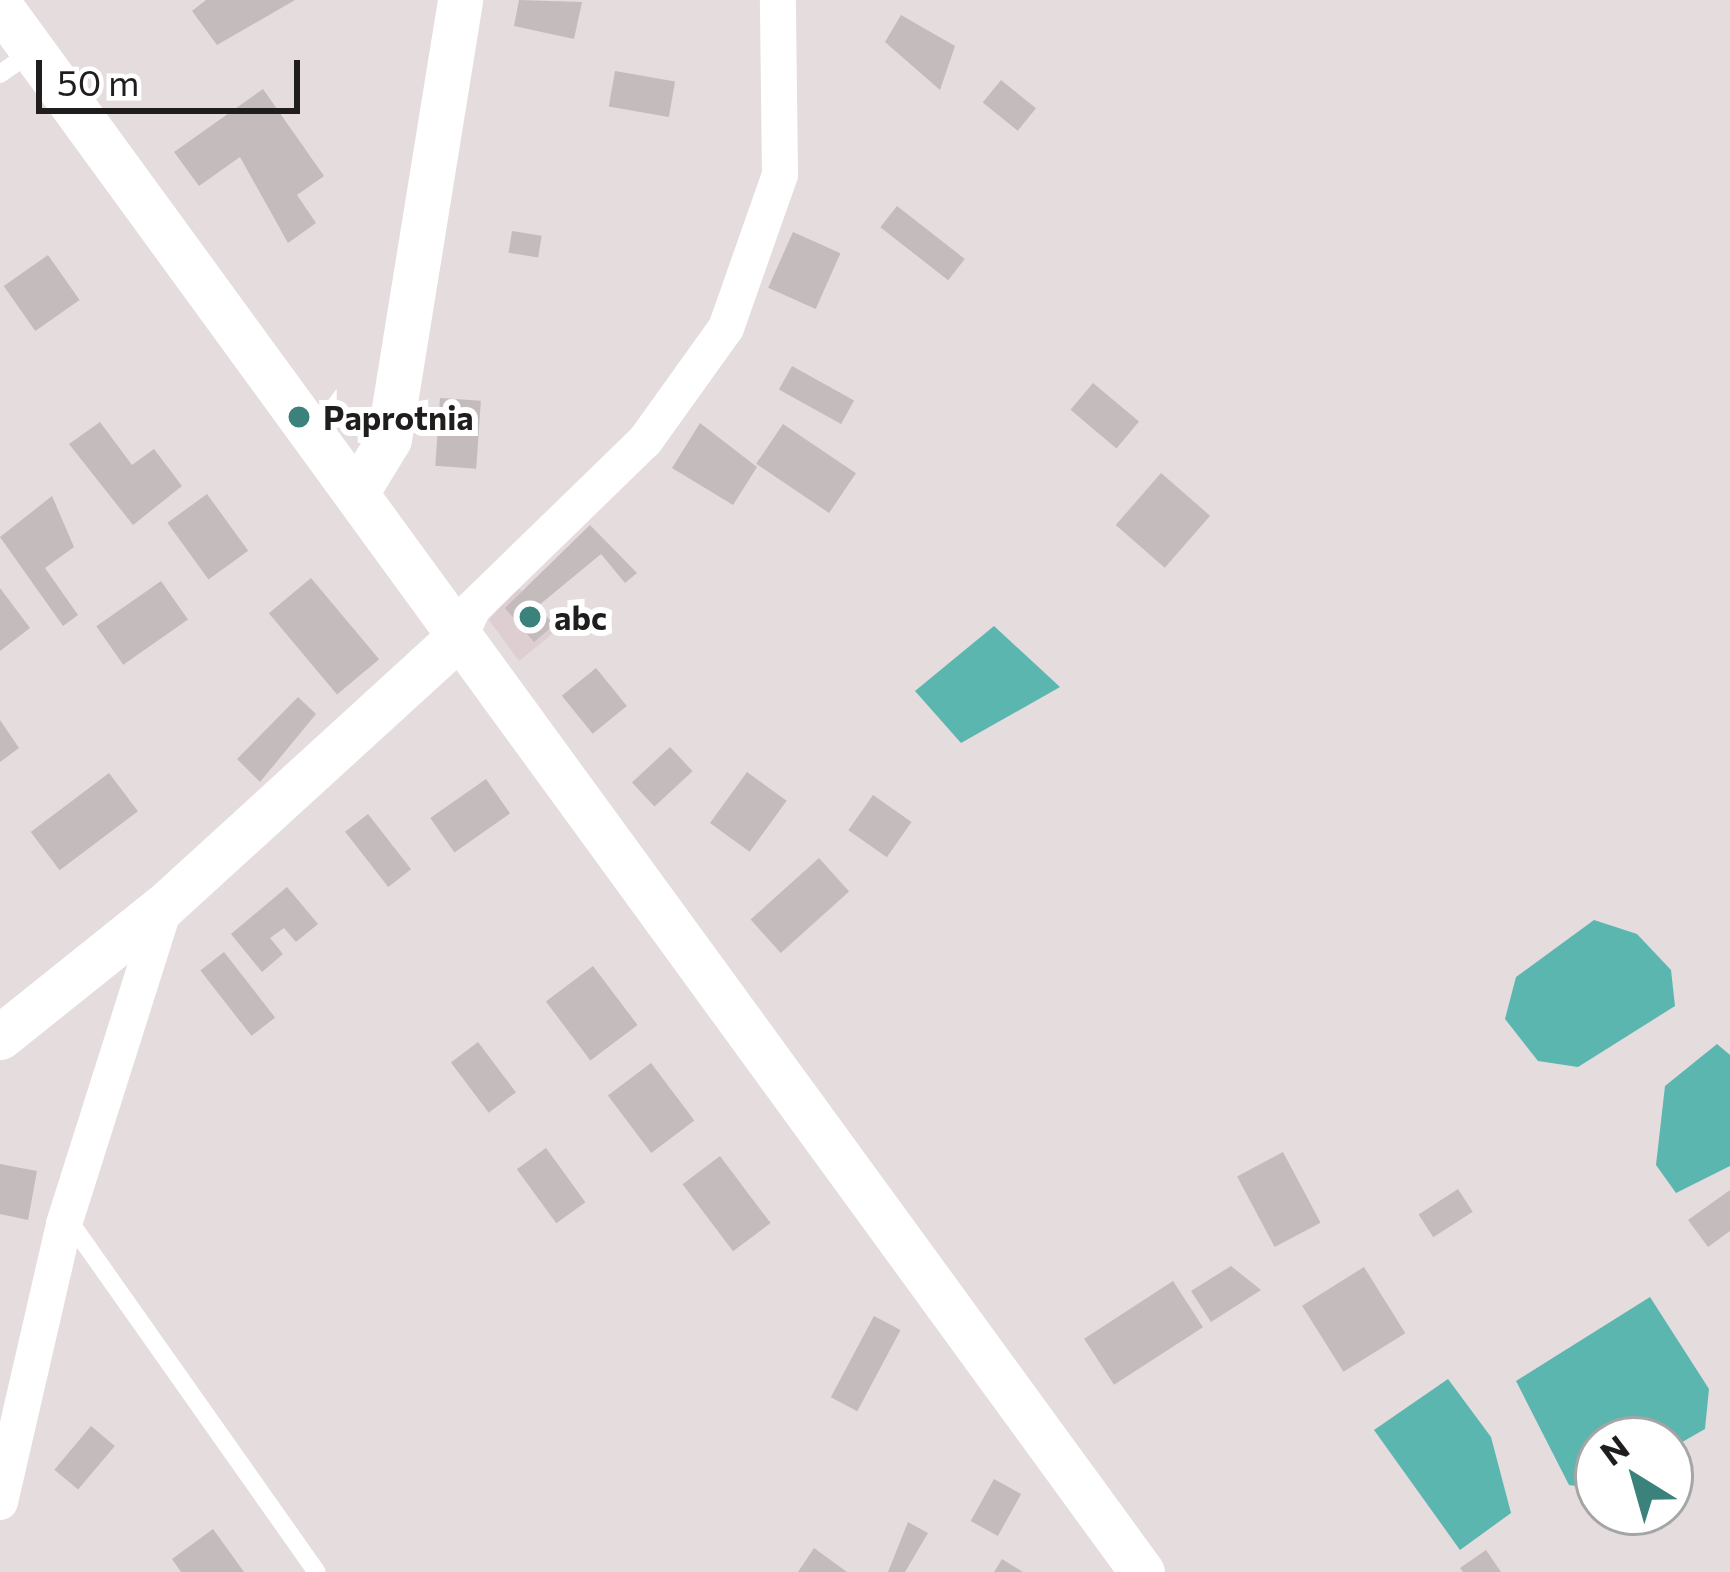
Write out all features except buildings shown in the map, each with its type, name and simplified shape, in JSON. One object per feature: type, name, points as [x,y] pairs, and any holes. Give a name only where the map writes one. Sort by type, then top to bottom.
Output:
[{"type":"street","points":[[356,493],[389,439],[460,0]]},
{"type":"street","points":[[0,1037],[165,905],[460,636],[472,608],[645,440],[726,328],[780,175],[778,0]]},
{"type":"street","points":[[0,6],[16,63],[356,493],[1142,1572]]},
{"type":"street","points":[[0,1502],[66,1216],[165,905]]},
{"type":"lane","points":[[66,1216],[317,1572]]},
{"type":"shaded area","points":[[517,586],[558,629],[519,661],[489,620]]},
{"type":"water","points":[[994,626],[1060,687],[961,743],[915,691]]},
{"type":"water","points":[[1594,920],[1637,934],[1671,970],[1675,1006],[1578,1067],[1538,1061],[1505,1019],[1516,977]]},
{"type":"water","points":[[1717,1044],[1730,1055],[1730,1166],[1676,1193],[1656,1165],[1665,1086]]},
{"type":"water","points":[[1650,1297],[1709,1389],[1705,1429],[1694,1435],[1694,1416],[1574,1416],[1574,1486],[1569,1485],[1516,1381]]},
{"type":"water","points":[[1448,1379],[1491,1437],[1511,1513],[1460,1550],[1374,1430]]},
{"type":"place","name":"Paprotnia","points":[[299,417]]},
{"type":"place","name":"abc","points":[[530,617]]}]
